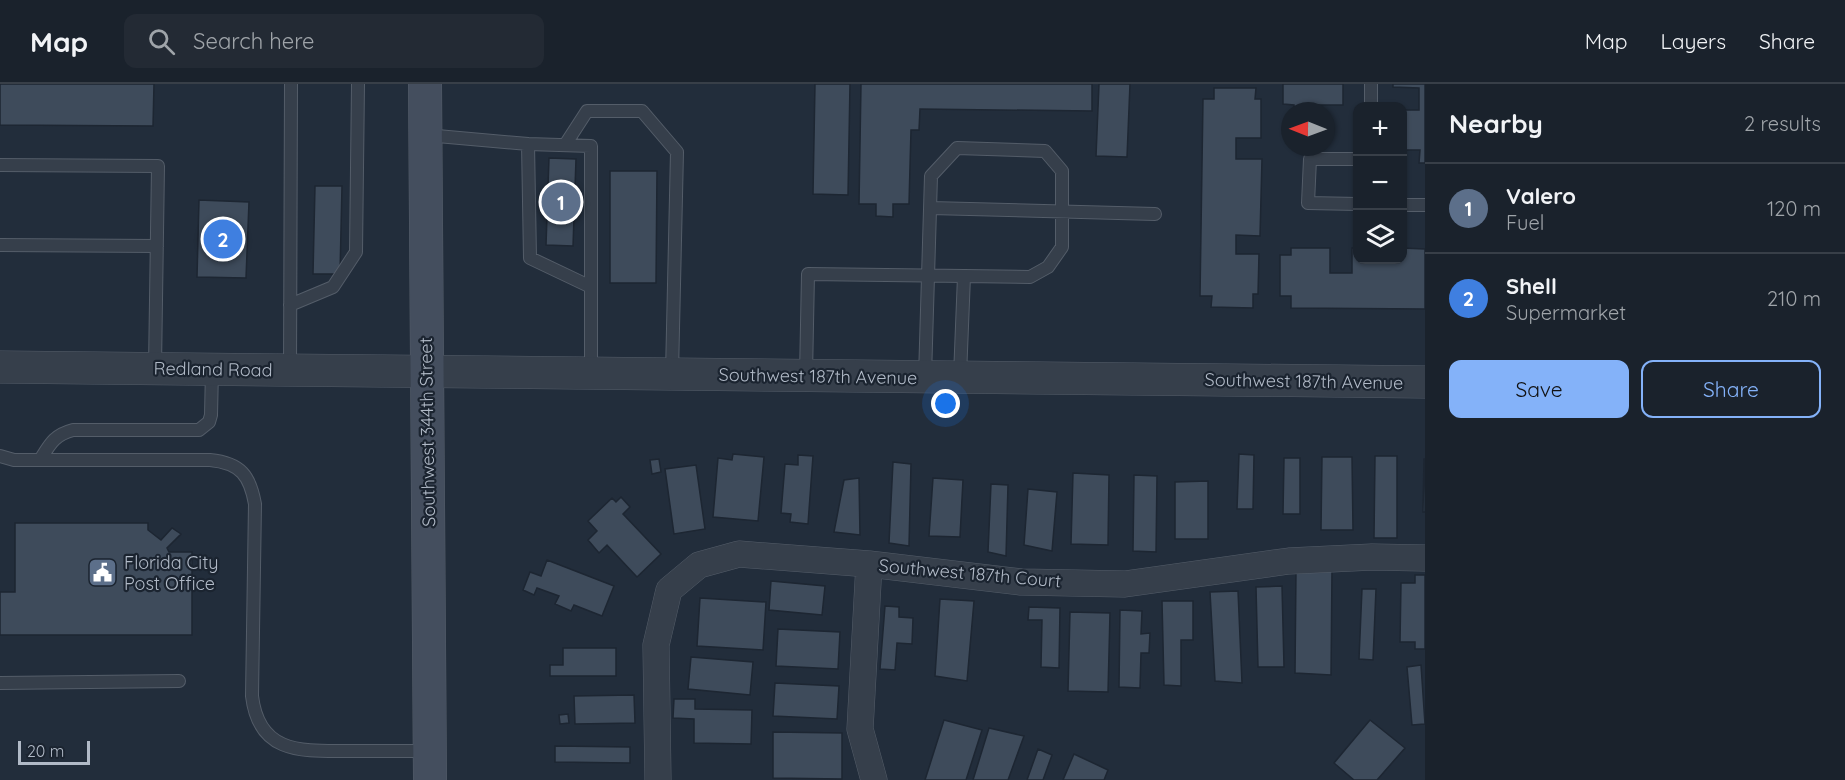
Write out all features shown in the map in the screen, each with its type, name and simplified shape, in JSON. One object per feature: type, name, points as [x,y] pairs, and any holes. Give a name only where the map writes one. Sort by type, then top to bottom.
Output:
[{"type":"main road","name":"Southwest 344th Street","points":[[425,84],[430,766]]},
{"type":"street","name":"Redland Road","points":[[0,367],[426,371]]},
{"type":"street","name":"Southwest 187th Avenue","points":[[426,371],[1425,382]]},
{"type":"street","name":"Southwest 187th Court","points":[[658,780],[656,645],[669,590],[699,565],[739,554],[869,564],[1021,582],[1125,584],[1289,561],[1372,557],[1425,558]]},
{"type":"street","points":[[869,564],[860,729],[874,780]]},
{"type":"lane","points":[[290,370],[291,84]]},
{"type":"lane","points":[[290,305],[333,287],[356,252],[358,84]]},
{"type":"lane","points":[[1371,84],[1371,102]]},
{"type":"lane","points":[[565,145],[586,111],[642,111],[677,152],[672,374]]},
{"type":"lane","points":[[424,135],[528,144],[591,146],[591,373]]},
{"type":"lane","points":[[528,144],[530,258],[591,287]]},
{"type":"lane","points":[[806,375],[808,274],[930,275],[1030,277],[1048,267],[1062,247],[1062,171],[1045,151],[957,148],[931,176],[930,275],[925,377]]},
{"type":"lane","points":[[1353,159],[1310,159],[1308,203],[1353,204]]},
{"type":"lane","points":[[0,165],[158,166],[155,368]]},
{"type":"lane","points":[[1407,205],[1425,205]]},
{"type":"lane","points":[[931,208],[1155,214]]},
{"type":"lane","points":[[0,245],[157,246]]},
{"type":"lane","points":[[960,377],[964,276]]},
{"type":"lane","points":[[40,460],[55,438],[73,430],[199,430],[209,422],[211,415],[212,369]]},
{"type":"lane","points":[[0,456],[15,460],[210,460],[232,464],[249,480],[255,504],[252,696],[258,720],[264,730],[272,739],[295,750],[430,766]]},
{"type":"lane","points":[[0,683],[179,681]]},
{"type":"building","points":[[0,84],[154,84],[153,126],[0,125]]},
{"type":"building","points":[[815,84],[850,84],[848,195],[813,194]]},
{"type":"building","points":[[861,84],[1092,84],[1092,111],[920,109],[919,130],[911,130],[909,204],[893,204],[893,217],[876,216],[876,204],[859,204]]},
{"type":"building","points":[[1099,84],[1130,84],[1127,157],[1096,156]]},
{"type":"building","points":[[1283,84],[1343,84],[1343,105],[1335,105],[1335,102],[1283,102]]},
{"type":"building","points":[[1393,84],[1425,84],[1425,163],[1419,163],[1420,150],[1407,150],[1407,110],[1419,110],[1419,88],[1393,87]]},
{"type":"building","points":[[1214,88],[1256,88],[1255,99],[1261,99],[1261,138],[1236,138],[1236,159],[1262,159],[1260,236],[1236,235],[1236,254],[1259,254],[1258,294],[1253,294],[1253,308],[1211,307],[1212,296],[1200,296],[1203,99],[1214,99]]},
{"type":"building","points":[[549,158],[576,159],[573,246],[546,245]]},
{"type":"building","points":[[610,171],[657,171],[656,283],[610,283]]},
{"type":"building","points":[[315,186],[342,186],[340,274],[313,274]]},
{"type":"building","points":[[199,200],[249,202],[246,278],[197,277]]},
{"type":"building","points":[[1291,248],[1330,248],[1330,273],[1352,273],[1352,248],[1353,264],[1407,264],[1407,248],[1425,249],[1425,309],[1291,308],[1291,296],[1280,296],[1280,255],[1291,255]]},
{"type":"building","points":[[733,454],[764,457],[758,521],[713,517],[718,458],[732,460]]},
{"type":"building","points":[[1239,454],[1254,455],[1253,509],[1237,509]]},
{"type":"building","points":[[798,455],[813,456],[808,524],[790,522],[791,514],[781,513],[785,464],[798,465]]},
{"type":"building","points":[[1375,456],[1397,456],[1397,538],[1374,538]]},
{"type":"building","points":[[1322,457],[1352,457],[1353,530],[1321,530]]},
{"type":"building","points":[[1284,458],[1300,458],[1300,514],[1283,514]]},
{"type":"building","points":[[659,459],[661,472],[652,474],[650,460]]},
{"type":"building","points":[[1424,459],[1425,512],[1423,512]]},
{"type":"building","points":[[893,462],[911,464],[909,546],[889,543]]},
{"type":"building","points":[[696,465],[705,529],[674,534],[665,469]]},
{"type":"building","points":[[1073,473],[1109,475],[1108,545],[1071,544]]},
{"type":"building","points":[[1134,475],[1157,476],[1156,552],[1133,551]]},
{"type":"building","points":[[859,478],[860,535],[834,532],[844,480]]},
{"type":"building","points":[[933,478],[963,480],[960,537],[929,536]]},
{"type":"building","points":[[1208,481],[1208,539],[1175,539],[1175,482]]},
{"type":"building","points":[[991,484],[1008,485],[1006,556],[988,552]]},
{"type":"building","points":[[1028,489],[1057,492],[1052,551],[1024,545]]},
{"type":"building","points":[[621,497],[630,507],[623,514],[661,554],[637,577],[607,545],[599,553],[588,540],[597,531],[588,521],[612,498],[616,502]]},
{"type":"building","name":"Florida City Post Office","points":[[15,523],[148,523],[148,530],[161,540],[172,528],[181,534],[167,548],[169,552],[192,552],[192,635],[0,635],[0,592],[15,592]]},
{"type":"building","points":[[547,560],[614,586],[602,616],[574,605],[571,611],[555,604],[559,596],[537,588],[534,595],[523,590],[530,572],[541,576]]},
{"type":"building","points":[[1296,570],[1332,570],[1331,675],[1295,673]]},
{"type":"building","points":[[1415,575],[1425,575],[1425,649],[1415,649],[1415,642],[1400,642],[1401,583],[1415,583]]},
{"type":"building","points":[[771,581],[825,586],[822,615],[769,610]]},
{"type":"building","points":[[1282,586],[1284,667],[1258,667],[1256,587]]},
{"type":"building","points":[[1362,589],[1376,589],[1373,660],[1359,659]]},
{"type":"building","points":[[1238,591],[1242,683],[1215,681],[1210,592]]},
{"type":"building","points":[[700,598],[766,602],[763,650],[697,646]]},
{"type":"building","points":[[940,599],[974,601],[967,681],[935,676]]},
{"type":"building","points":[[1162,601],[1193,601],[1193,640],[1181,640],[1181,686],[1164,685]]},
{"type":"building","points":[[885,606],[899,607],[899,617],[913,618],[912,644],[897,643],[895,670],[880,669]]},
{"type":"building","points":[[1029,607],[1060,608],[1059,668],[1041,667],[1042,620],[1028,620]]},
{"type":"building","points":[[1120,610],[1142,611],[1141,634],[1150,633],[1149,653],[1141,653],[1140,688],[1119,687]]},
{"type":"building","points":[[1070,612],[1110,613],[1108,692],[1068,691]]},
{"type":"building","points":[[778,629],[840,632],[838,669],[776,666]]},
{"type":"building","points":[[563,648],[616,648],[616,676],[550,676],[550,665],[563,665]]},
{"type":"building","points":[[691,657],[753,662],[750,695],[688,689]]},
{"type":"building","points":[[1421,665],[1425,724],[1412,725],[1407,667]]},
{"type":"building","points":[[775,683],[839,686],[837,719],[773,716]]},
{"type":"building","points":[[634,695],[635,723],[575,724],[574,696]]},
{"type":"building","points":[[674,699],[695,699],[695,709],[752,710],[751,744],[694,743],[694,719],[673,718]]},
{"type":"building","points":[[568,714],[569,723],[560,724],[559,715]]},
{"type":"building","points":[[944,720],[982,730],[966,780],[925,780]]},
{"type":"building","points":[[1370,720],[1405,748],[1377,780],[1354,780],[1334,763]]},
{"type":"building","points":[[989,728],[1024,736],[1008,780],[973,780]]},
{"type":"building","points":[[773,732],[842,733],[842,779],[773,778]]},
{"type":"building","points":[[555,746],[630,747],[630,763],[555,762]]},
{"type":"building","points":[[1038,749],[1052,755],[1043,780],[1027,780]]},
{"type":"building","points":[[1074,754],[1108,770],[1104,780],[1063,780]]},
{"type":"place","name":"Valero","points":[[561,202]]},
{"type":"place","name":"Shell","points":[[223,239]]},
{"type":"place","name":"Florida City Post Office","points":[[103,572]]}]
